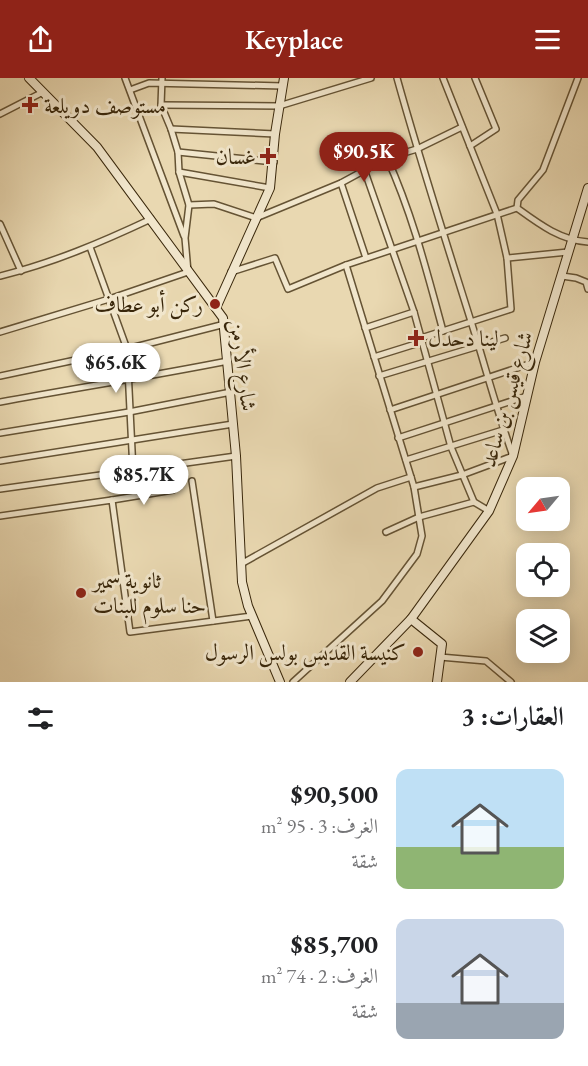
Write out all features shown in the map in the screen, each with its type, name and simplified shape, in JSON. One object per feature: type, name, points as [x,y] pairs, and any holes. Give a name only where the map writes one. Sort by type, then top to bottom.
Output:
[{"type":"main road","name":"شارع الأرمن","points":[[29,78],[97,147],[216,308],[225,324],[244,594],[280,682]]},
{"type":"main road","points":[[216,308],[270,188],[283,82]]},
{"type":"main road","name":"شارع قيس بن ساعد","points":[[350,682],[411,619],[489,511],[513,456],[535,362],[588,188]]},
{"type":"main road","points":[[411,619],[442,644],[437,682]]},
{"type":"street","points":[[125,78],[185,238]]},
{"type":"street","points":[[160,105],[279,106],[371,78]]},
{"type":"street","points":[[397,78],[495,406],[513,456],[462,475],[414,487]]},
{"type":"street","points":[[374,357],[511,309],[507,258],[497,214],[442,78]]},
{"type":"street","points":[[470,146],[496,129],[475,78]]},
{"type":"street","points":[[517,208],[518,200],[543,170],[579,78]]},
{"type":"street","points":[[130,90],[162,81],[283,82]]},
{"type":"street","points":[[0,332],[188,272],[185,238],[189,205],[179,172],[178,152],[160,105],[162,81]]},
{"type":"street","points":[[0,114],[43,92]]},
{"type":"street","points":[[189,205],[214,204],[256,218],[341,183],[387,158],[417,149],[462,127]]},
{"type":"street","points":[[171,129],[275,134]]},
{"type":"street","points":[[178,152],[274,162]]},
{"type":"street","points":[[387,158],[418,241],[443,331]]},
{"type":"street","points":[[364,169],[414,312],[451,447],[474,502],[489,511]]},
{"type":"street","points":[[179,172],[270,188]]},
{"type":"street","points":[[341,183],[366,258]]},
{"type":"street","points":[[231,272],[275,258],[288,289],[346,265],[517,208]]},
{"type":"street","points":[[517,208],[543,226],[571,241],[588,242]]},
{"type":"street","points":[[0,276],[90,247],[151,219]]},
{"type":"street","points":[[0,224],[21,271]]},
{"type":"street","points":[[90,247],[127,350],[133,471]]},
{"type":"street","points":[[507,258],[568,252]]},
{"type":"street","points":[[293,682],[382,601],[417,554],[422,536],[414,487],[346,265]]},
{"type":"street","points":[[561,276],[586,282],[588,289]]},
{"type":"street","points":[[365,328],[414,312]]},
{"type":"street","points":[[0,376],[127,350],[225,324]]},
{"type":"street","points":[[379,376],[505,338]]},
{"type":"street","points":[[0,402],[91,385],[128,381],[228,361]]},
{"type":"street","points":[[390,410],[535,362]]},
{"type":"street","points":[[0,433],[231,392]]},
{"type":"street","points":[[398,438],[527,396]]},
{"type":"street","points":[[0,461],[233,424]]},
{"type":"street","points":[[406,460],[503,429]]},
{"type":"street","points":[[0,489],[236,456]]},
{"type":"street","points":[[241,564],[377,488],[411,477]]},
{"type":"street","points":[[192,482],[213,621]]},
{"type":"street","points":[[0,516],[173,490]]},
{"type":"street","points":[[112,500],[130,632],[252,616]]},
{"type":"street","points":[[386,532],[419,517],[474,502]]},
{"type":"street","points":[[440,657],[486,661],[511,682]]},
{"type":"place","name":"مستوصف دويلعة","points":[[30,105]]},
{"type":"place","name":"غسان","points":[[268,156]]},
{"type":"place","name":"ركن أبو عطاف","points":[[215,304]]},
{"type":"place","name":"لينا دحدل","points":[[416,338]]},
{"type":"place","name":"ثانوية سمير حنا سلوم للبنات","points":[[81,593]]},
{"type":"place","name":"كنيسة القديس بولس الرسول","points":[[418,652]]}]
